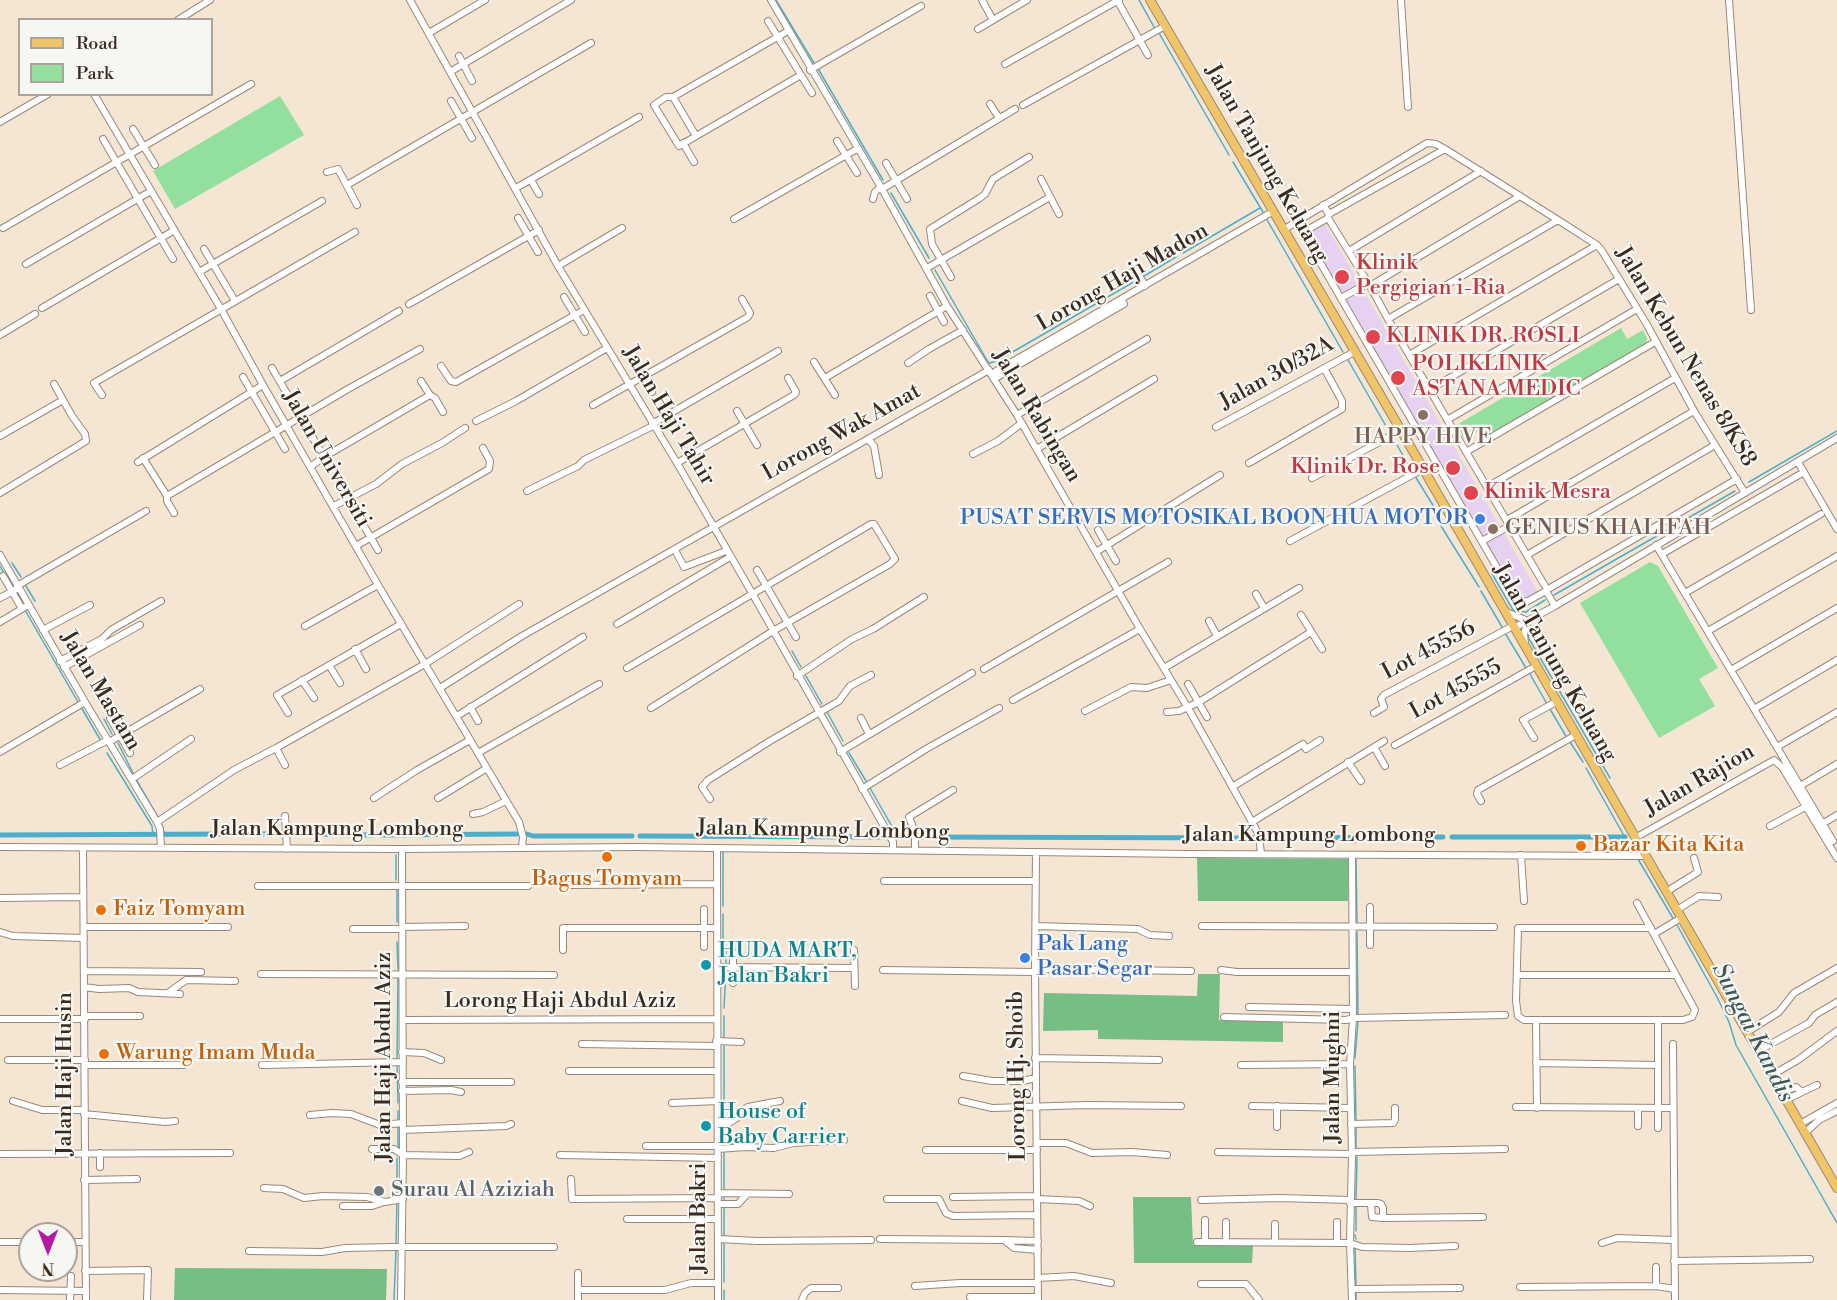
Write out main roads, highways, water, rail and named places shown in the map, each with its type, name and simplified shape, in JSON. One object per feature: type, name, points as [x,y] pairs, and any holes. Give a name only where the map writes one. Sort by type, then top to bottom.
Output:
[{"type":"main road","name":"Jalan Tanjung Keluang","points":[[1150,0],[1536,666],[1551,705],[1575,736],[1646,856],[1677,918],[1762,1048],[1776,1073],[1784,1096],[1833,1173],[1837,1188]]},
{"type":"waterway","points":[[776,0],[814,63]]},
{"type":"waterway","name":"Sungai Kandis","points":[[1139,0],[1154,27]]},
{"type":"waterway","name":"Sungai Kandis","points":[[1159,33],[1229,155]]},
{"type":"waterway","points":[[817,67],[883,180]]},
{"type":"waterway","name":"Sungai Kandis","points":[[1233,162],[1263,212]]},
{"type":"waterway","points":[[891,193],[929,258]]},
{"type":"waterway","points":[[1183,253],[1260,208]]},
{"type":"waterway","name":"Sungai Kandis","points":[[1266,218],[1343,352]]},
{"type":"waterway","points":[[1144,276],[1176,257]]},
{"type":"waterway","points":[[935,270],[990,363],[1137,280]]},
{"type":"waterway","name":"Sungai Kandis","points":[[1348,360],[1390,433]]},
{"type":"waterway","points":[[1749,482],[1837,431]]},
{"type":"waterway","name":"Sungai Kandis","points":[[1392,438],[1395,442]]},
{"type":"waterway","name":"Sungai Kandis","points":[[1397,445],[1412,471]]},
{"type":"waterway","name":"Sungai Kandis","points":[[1415,476],[1434,507],[1441,526],[1479,587]]},
{"type":"waterway","points":[[1554,595],[1735,491]]},
{"type":"waterway","points":[[12,563],[21,577]]},
{"type":"waterway","points":[[0,566],[5,575]]},
{"type":"waterway","points":[[1491,572],[1513,610],[1526,612],[1545,600]]},
{"type":"waterway","points":[[26,586],[35,601]]},
{"type":"waterway","name":"Sungai Kandis","points":[[1481,591],[1502,627]]},
{"type":"waterway","points":[[25,610],[78,702]]},
{"type":"waterway","points":[[1532,628],[1528,637],[1610,778]]},
{"type":"waterway","name":"Sungai Kandis","points":[[1505,633],[1526,668]]},
{"type":"waterway","points":[[792,651],[801,667]]},
{"type":"waterway","name":"Sungai Kandis","points":[[1530,674],[1547,704]]},
{"type":"waterway","points":[[806,676],[822,704]]},
{"type":"waterway","points":[[81,707],[101,741]]},
{"type":"waterway","name":"Sungai Kandis","points":[[1550,709],[1567,738]]},
{"type":"waterway","points":[[827,712],[843,741]]},
{"type":"waterway","points":[[104,719],[112,734]]},
{"type":"waterway","name":"Sungai Kandis","points":[[1570,742],[1583,762]]},
{"type":"waterway","points":[[118,743],[134,775]]},
{"type":"waterway","points":[[107,753],[152,826],[153,835]]},
{"type":"waterway","points":[[849,753],[866,781]]},
{"type":"waterway","name":"Sungai Kandis","points":[[1586,768],[1632,850]]},
{"type":"waterway","points":[[136,779],[159,819]]},
{"type":"waterway","points":[[870,788],[898,837]]},
{"type":"waterway","points":[[161,823],[165,835]]},
{"type":"waterway","points":[[0,835],[234,834]]},
{"type":"waterway","points":[[241,834],[283,834]]},
{"type":"waterway","points":[[292,834],[373,835]]},
{"type":"waterway","points":[[381,835],[517,834]]},
{"type":"waterway","points":[[527,834],[533,836],[632,836]]},
{"type":"waterway","points":[[640,836],[885,837]]},
{"type":"waterway","points":[[895,837],[910,837]]},
{"type":"waterway","points":[[919,837],[1255,838]]},
{"type":"waterway","points":[[1265,838],[1443,837]]},
{"type":"waterway","points":[[1452,837],[1625,837]]},
{"type":"waterway","points":[[1355,838],[1355,843]]},
{"type":"waterway","points":[[723,851],[723,906]]},
{"type":"waterway","points":[[396,855],[396,880]]},
{"type":"waterway","points":[[1356,859],[1357,922]]},
{"type":"waterway","name":"Sungai Kandis","points":[[1638,859],[1674,920]]},
{"type":"waterway","points":[[397,890],[397,922]]},
{"type":"waterway","points":[[723,914],[726,963]]},
{"type":"waterway","name":"Sungai Kandis","points":[[1677,925],[1717,997],[1729,1022],[1736,1045],[1837,1223]]},
{"type":"waterway","points":[[1357,932],[1358,1014]]},
{"type":"waterway","points":[[397,942],[398,969]]},
{"type":"waterway","points":[[724,1008],[726,971]]},
{"type":"waterway","points":[[397,1060],[398,978]]},
{"type":"waterway","points":[[724,1016],[724,1037]]},
{"type":"waterway","points":[[1355,1058],[1358,1021]]},
{"type":"waterway","points":[[724,1046],[724,1119]]},
{"type":"waterway","points":[[397,1064],[398,1103]]},
{"type":"waterway","points":[[1355,1066],[1356,1121]]},
{"type":"waterway","points":[[398,1111],[398,1122]]},
{"type":"waterway","points":[[1356,1126],[1356,1148]]},
{"type":"waterway","points":[[398,1127],[398,1147]]},
{"type":"waterway","points":[[724,1127],[724,1136]]},
{"type":"waterway","points":[[724,1153],[724,1189]]},
{"type":"waterway","points":[[1356,1199],[1357,1157]]},
{"type":"waterway","points":[[397,1158],[397,1197]]},
{"type":"waterway","points":[[396,1245],[397,1201]]},
{"type":"waterway","points":[[1356,1206],[1356,1231]]},
{"type":"waterway","points":[[724,1208],[724,1235]]},
{"type":"waterway","points":[[1355,1235],[1356,1239]]},
{"type":"waterway","points":[[724,1244],[724,1282]]},
{"type":"waterway","points":[[1355,1248],[1356,1285]]},
{"type":"waterway","points":[[394,1300],[396,1249]]},
{"type":"waterway","points":[[724,1290],[724,1300]]},
{"type":"waterway","points":[[1356,1290],[1356,1300]]},
{"type":"place","name":"Klinik Pergigian i-Ria","points":[[1342,277]]},
{"type":"place","name":"KLINIK DR. ROSLI","points":[[1373,337]]},
{"type":"place","name":"POLIKLINIK ASTANA MEDIC","points":[[1398,378]]},
{"type":"place","name":"HAPPY HIVE","points":[[1423,415]]},
{"type":"place","name":"Klinik Dr. Rose","points":[[1453,468]]},
{"type":"place","name":"Klinik Mesra","points":[[1471,493]]},
{"type":"place","name":"PUSAT SERVIS MOTOSIKAL BOON HUA MOTOR","points":[[1480,519]]},
{"type":"place","name":"GENIUS KHALIFAH","points":[[1493,529]]},
{"type":"place","name":"Bazar Kita Kita","points":[[1581,846]]},
{"type":"place","name":"Bagus Tomyam","points":[[607,857]]},
{"type":"place","name":"Faiz Tomyam","points":[[101,910]]},
{"type":"place","name":"Pak Lang Pasar Segar","points":[[1025,958]]},
{"type":"place","name":"HUDA MART, Jalan Bakri","points":[[706,965]]},
{"type":"place","name":"Warung Imam Muda","points":[[104,1054]]},
{"type":"place","name":"House of Baby Carrier","points":[[706,1126]]},
{"type":"place","name":"Surau Al Aziziah","points":[[379,1191]]}]
